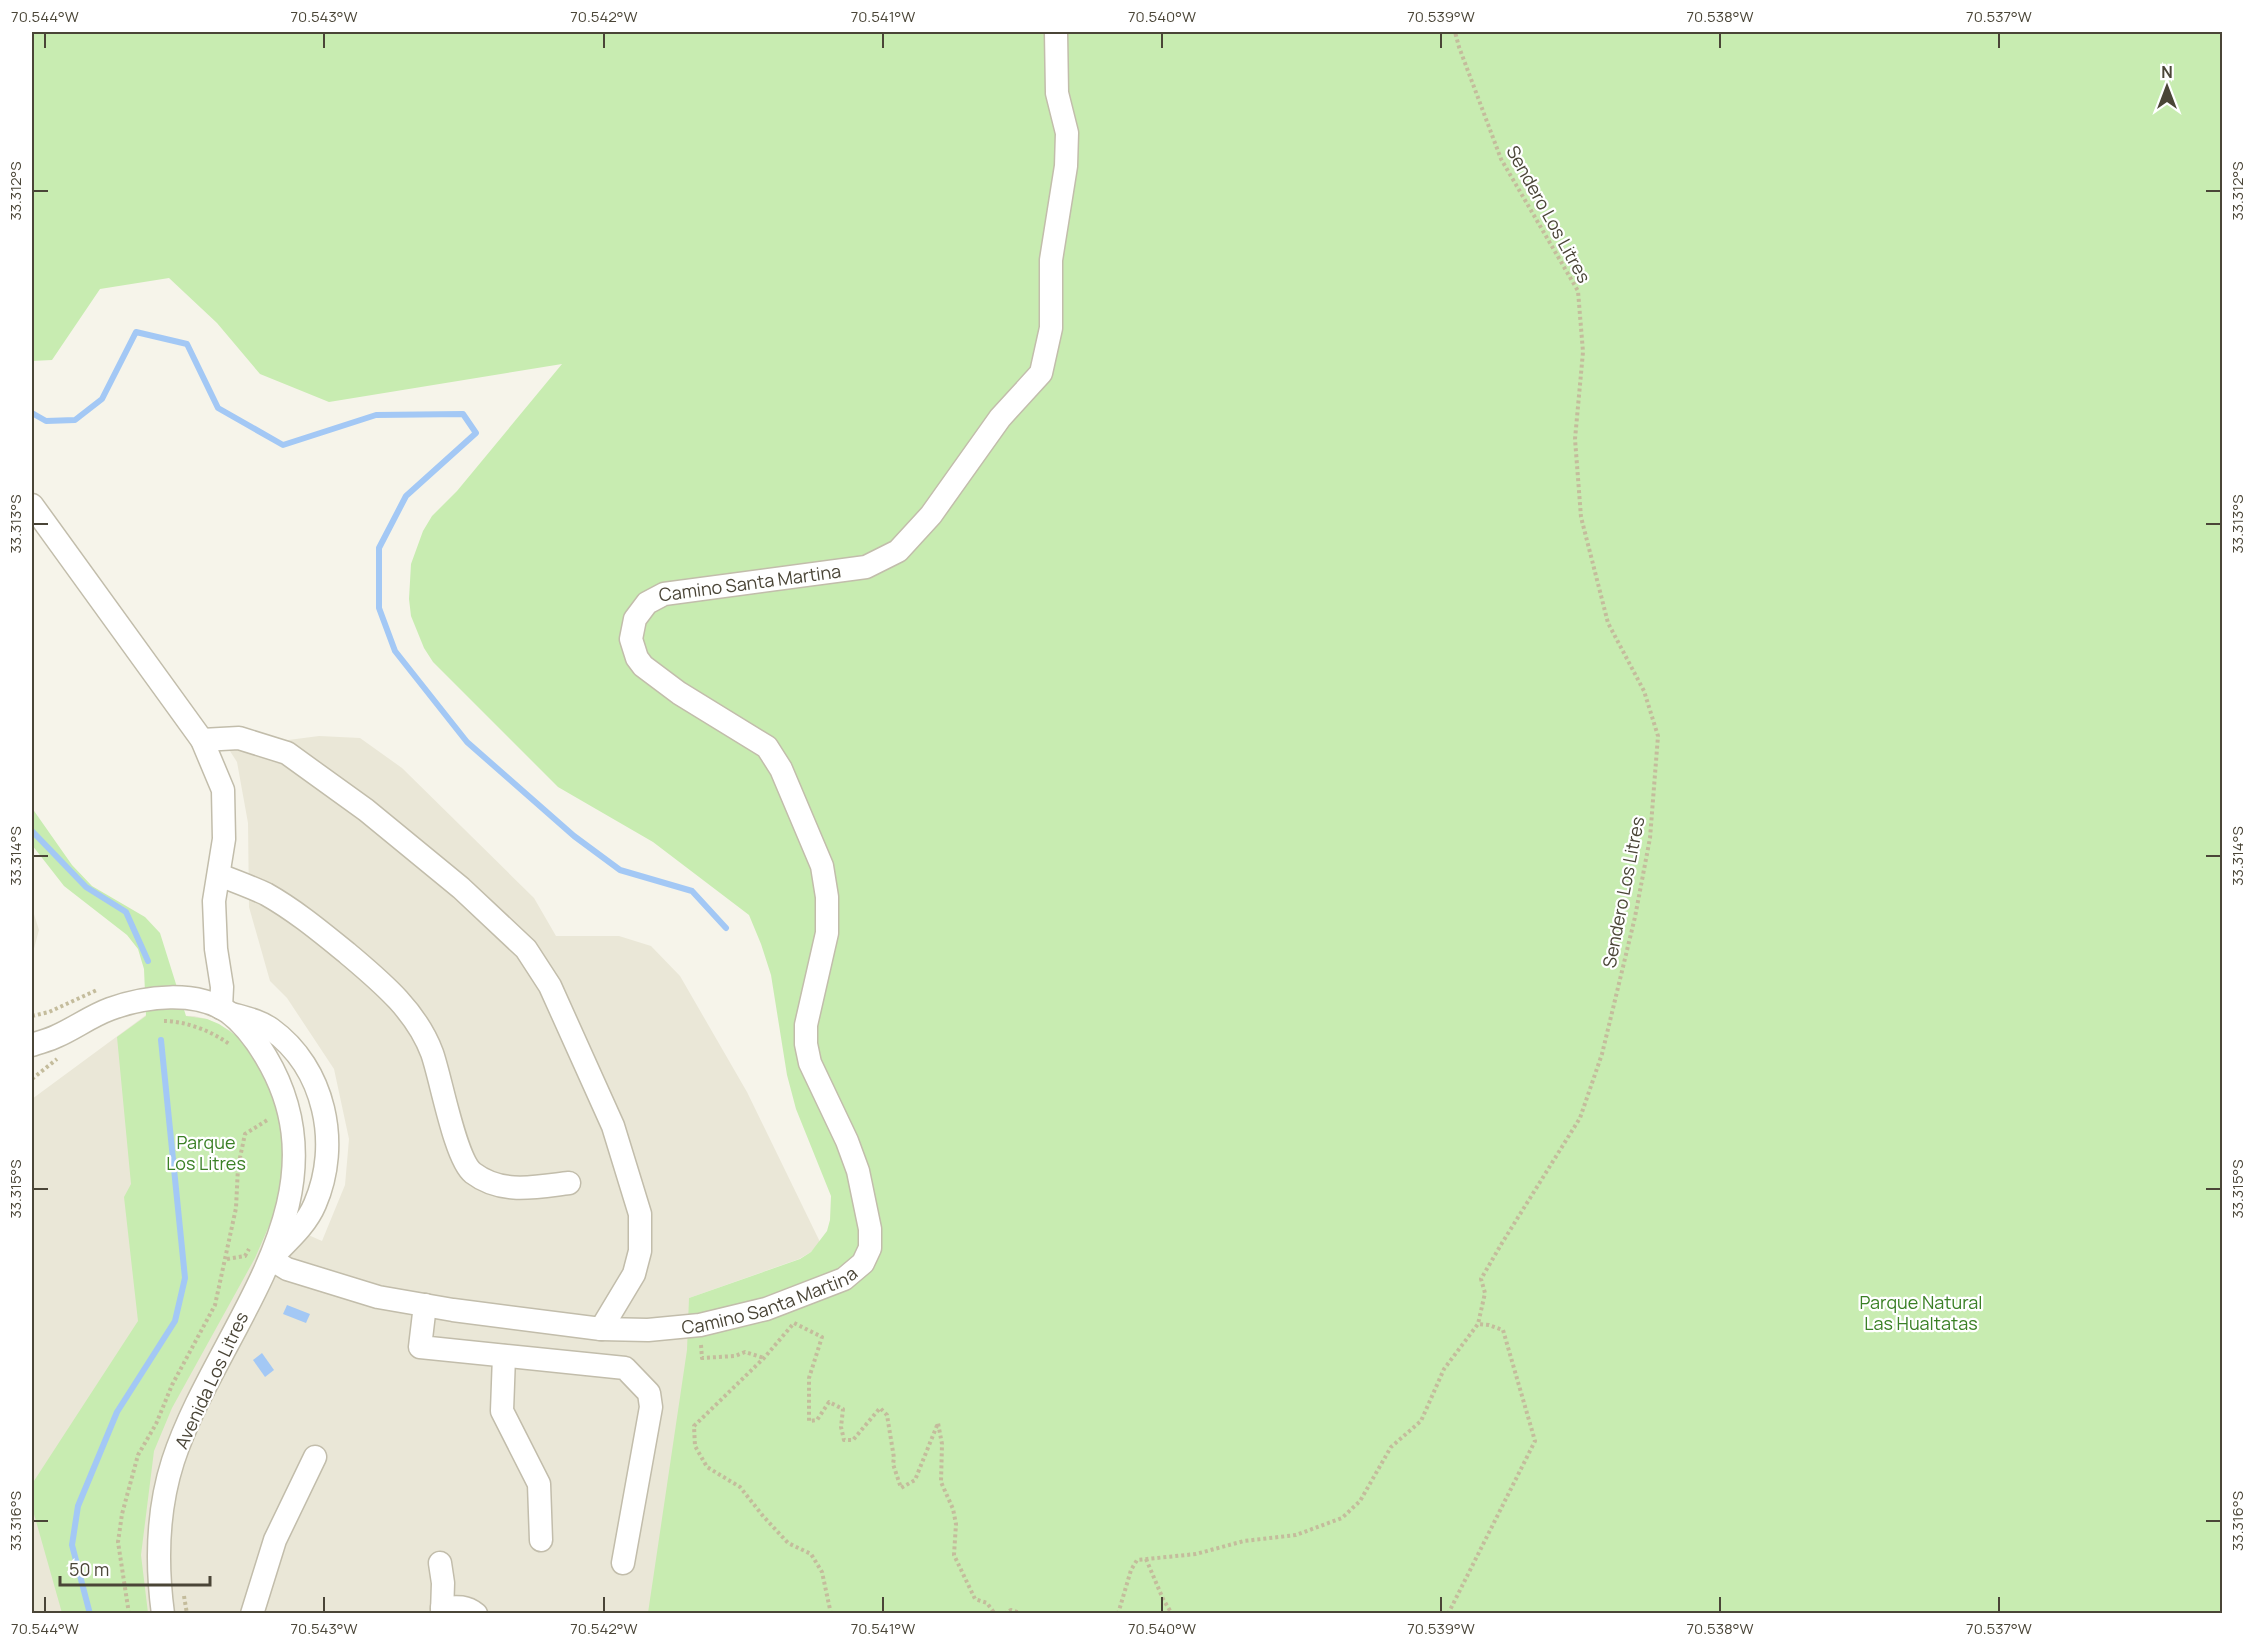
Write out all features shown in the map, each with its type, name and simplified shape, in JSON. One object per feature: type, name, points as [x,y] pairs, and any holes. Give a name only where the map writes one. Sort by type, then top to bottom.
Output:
[{"type":"street","name":"Camino Santa Martina","points":[[271,1259],[287,1269],[378,1298],[601,1329],[648,1330],[700,1325],[766,1309],[844,1278],[863,1263],[870,1248],[870,1229],[858,1171],[847,1141],[810,1063],[806,1044],[806,1025],[827,933],[827,897],[822,866],[781,769],[767,747],[680,693],[643,666],[633,649],[632,629],[640,610],[655,597],[664,594],[866,567],[898,551],[931,515],[1000,418],[1041,373],[1051,328],[1051,260],[1066,166],[1067,133],[1058,93],[1056,32]]},
{"type":"street","points":[[32,506],[202,741],[223,790],[224,839],[214,901],[216,949],[226,1011]]},
{"type":"street","points":[[202,741],[239,738],[287,753],[366,810],[444,874],[526,949],[550,986],[613,1126],[640,1214],[640,1251],[634,1274],[601,1329]]},
{"type":"street","points":[[219,875],[265,894],[307,920],[390,990],[419,1027],[431,1052],[459,1151],[471,1172],[493,1185],[518,1189],[569,1183]]},
{"type":"street","name":"Avenida Los Litres","points":[[32,1060],[60,1046],[111,1009],[152,999],[185,998],[203,1001],[270,1028],[296,1053],[316,1086],[327,1126],[326,1167],[322,1187],[314,1206],[304,1224],[271,1259]]},
{"type":"street","name":"Avenida Los Litres","points":[[163,1614],[158,1567],[158,1539],[165,1490],[173,1462],[204,1387],[271,1259],[285,1223],[292,1187],[293,1129],[278,1077],[258,1045],[226,1011]]},
{"type":"street","name":"Avenida Los Litres","points":[[32,1045],[60,1046]]},
{"type":"street","points":[[425,1305],[420,1347],[625,1368],[649,1393],[651,1407],[623,1563]]},
{"type":"street","points":[[504,1356],[502,1411],[539,1484],[541,1540]]},
{"type":"street","points":[[252,1614],[275,1540],[315,1457]]},
{"type":"street","points":[[440,1563],[443,1583],[442,1611],[460,1606],[476,1614]]},
{"type":"path","name":"Sendero Los Litres","points":[[1455,32],[1501,159],[1578,291],[1583,352],[1575,439],[1581,517],[1608,623],[1644,691],[1658,736],[1650,838],[1635,917],[1602,1054],[1580,1118],[1481,1279],[1485,1293],[1478,1324]]},
{"type":"path","points":[[157,1021],[184,1024],[219,1036],[235,1048]]},
{"type":"path","points":[[32,1079],[60,1046]]},
{"type":"path","points":[[129,1614],[118,1542],[127,1494],[138,1455],[215,1305],[227,1259],[236,1208],[238,1167],[245,1134],[261,1122],[272,1118],[274,1127]]},
{"type":"path","points":[[227,1259],[245,1256],[251,1246]]},
{"type":"path","points":[[831,1614],[822,1572],[811,1554],[788,1543],[740,1487],[706,1467],[695,1446],[694,1426],[764,1358],[794,1323],[822,1337],[809,1378],[809,1420],[817,1419],[829,1402],[843,1408],[841,1427],[844,1440],[853,1440],[880,1408],[887,1414],[893,1464],[901,1488],[915,1480],[938,1422],[942,1444],[941,1482],[953,1509],[956,1524],[954,1555],[975,1599],[987,1603],[994,1614]]},
{"type":"path","points":[[1118,1614],[1131,1570],[1137,1560],[1196,1554],[1244,1541],[1296,1535],[1342,1518],[1360,1501],[1391,1447],[1421,1420],[1444,1369],[1478,1324],[1489,1325],[1503,1330],[1535,1441],[1448,1614]]},
{"type":"path","points":[[702,1358],[735,1356],[745,1352],[764,1358]]},
{"type":"path","points":[[1146,1559],[1172,1614]]},
{"type":"path","points":[[184,1592],[187,1614]]},
{"type":"path","points":[[1004,1614],[1011,1610],[1023,1614]]},
{"type":"shaded area","points":[[319,736],[360,738],[402,768],[534,898],[556,936],[619,936],[651,946],[680,976],[747,1092],[820,1242],[811,1252],[799,1259],[689,1298],[694,1354],[653,1613],[32,1613],[32,1099],[146,1015],[194,1016],[207,1019],[231,1031],[272,1219],[322,1241],[345,1185],[349,1139],[334,1069],[287,998],[270,981],[249,907],[248,823],[237,762],[228,748]]},
{"type":"shaded area","points":[[32,908],[39,930],[32,956]]},
{"type":"green space","name":"Parque Natural Las Hualtatas","points":[[32,32],[2222,32],[2222,1613],[648,1613],[687,1350],[689,1298],[800,1259],[811,1252],[827,1231],[831,1196],[796,1109],[787,1075],[771,975],[749,915],[653,842],[558,787],[433,662],[424,648],[411,616],[409,599],[411,564],[423,531],[432,516],[457,491],[562,364],[329,402],[260,374],[217,323],[169,278],[100,289],[52,360],[32,361]]},
{"type":"green space","name":"Parque Los Litres","points":[[32,808],[72,865],[92,886],[145,917],[160,933],[186,1016],[207,1019],[219,1024],[243,1040],[274,1090],[284,1154],[278,1203],[255,1258],[172,1408],[154,1451],[141,1555],[148,1613],[62,1613],[32,1507],[32,1484],[138,1321],[124,1197],[131,1184],[117,1037],[146,1016],[144,969],[138,949],[127,935],[64,886],[32,845]]},
{"type":"water","points":[[287,1305],[310,1314],[306,1323],[283,1314]]},
{"type":"water","points":[[262,1353],[274,1370],[265,1377],[253,1360]]},
{"type":"waterway","points":[[32,413],[46,421],[75,420],[102,399],[136,332],[187,344],[218,408],[283,445],[376,415],[463,414],[476,433],[406,496],[379,548],[379,608],[395,651],[467,742],[574,836],[620,870],[692,891],[726,928]]},
{"type":"waterway","points":[[32,831],[86,887],[126,912],[148,961]]},
{"type":"waterway","points":[[90,1614],[72,1545],[78,1506],[117,1412],[175,1321],[185,1278],[161,1040]]}]
